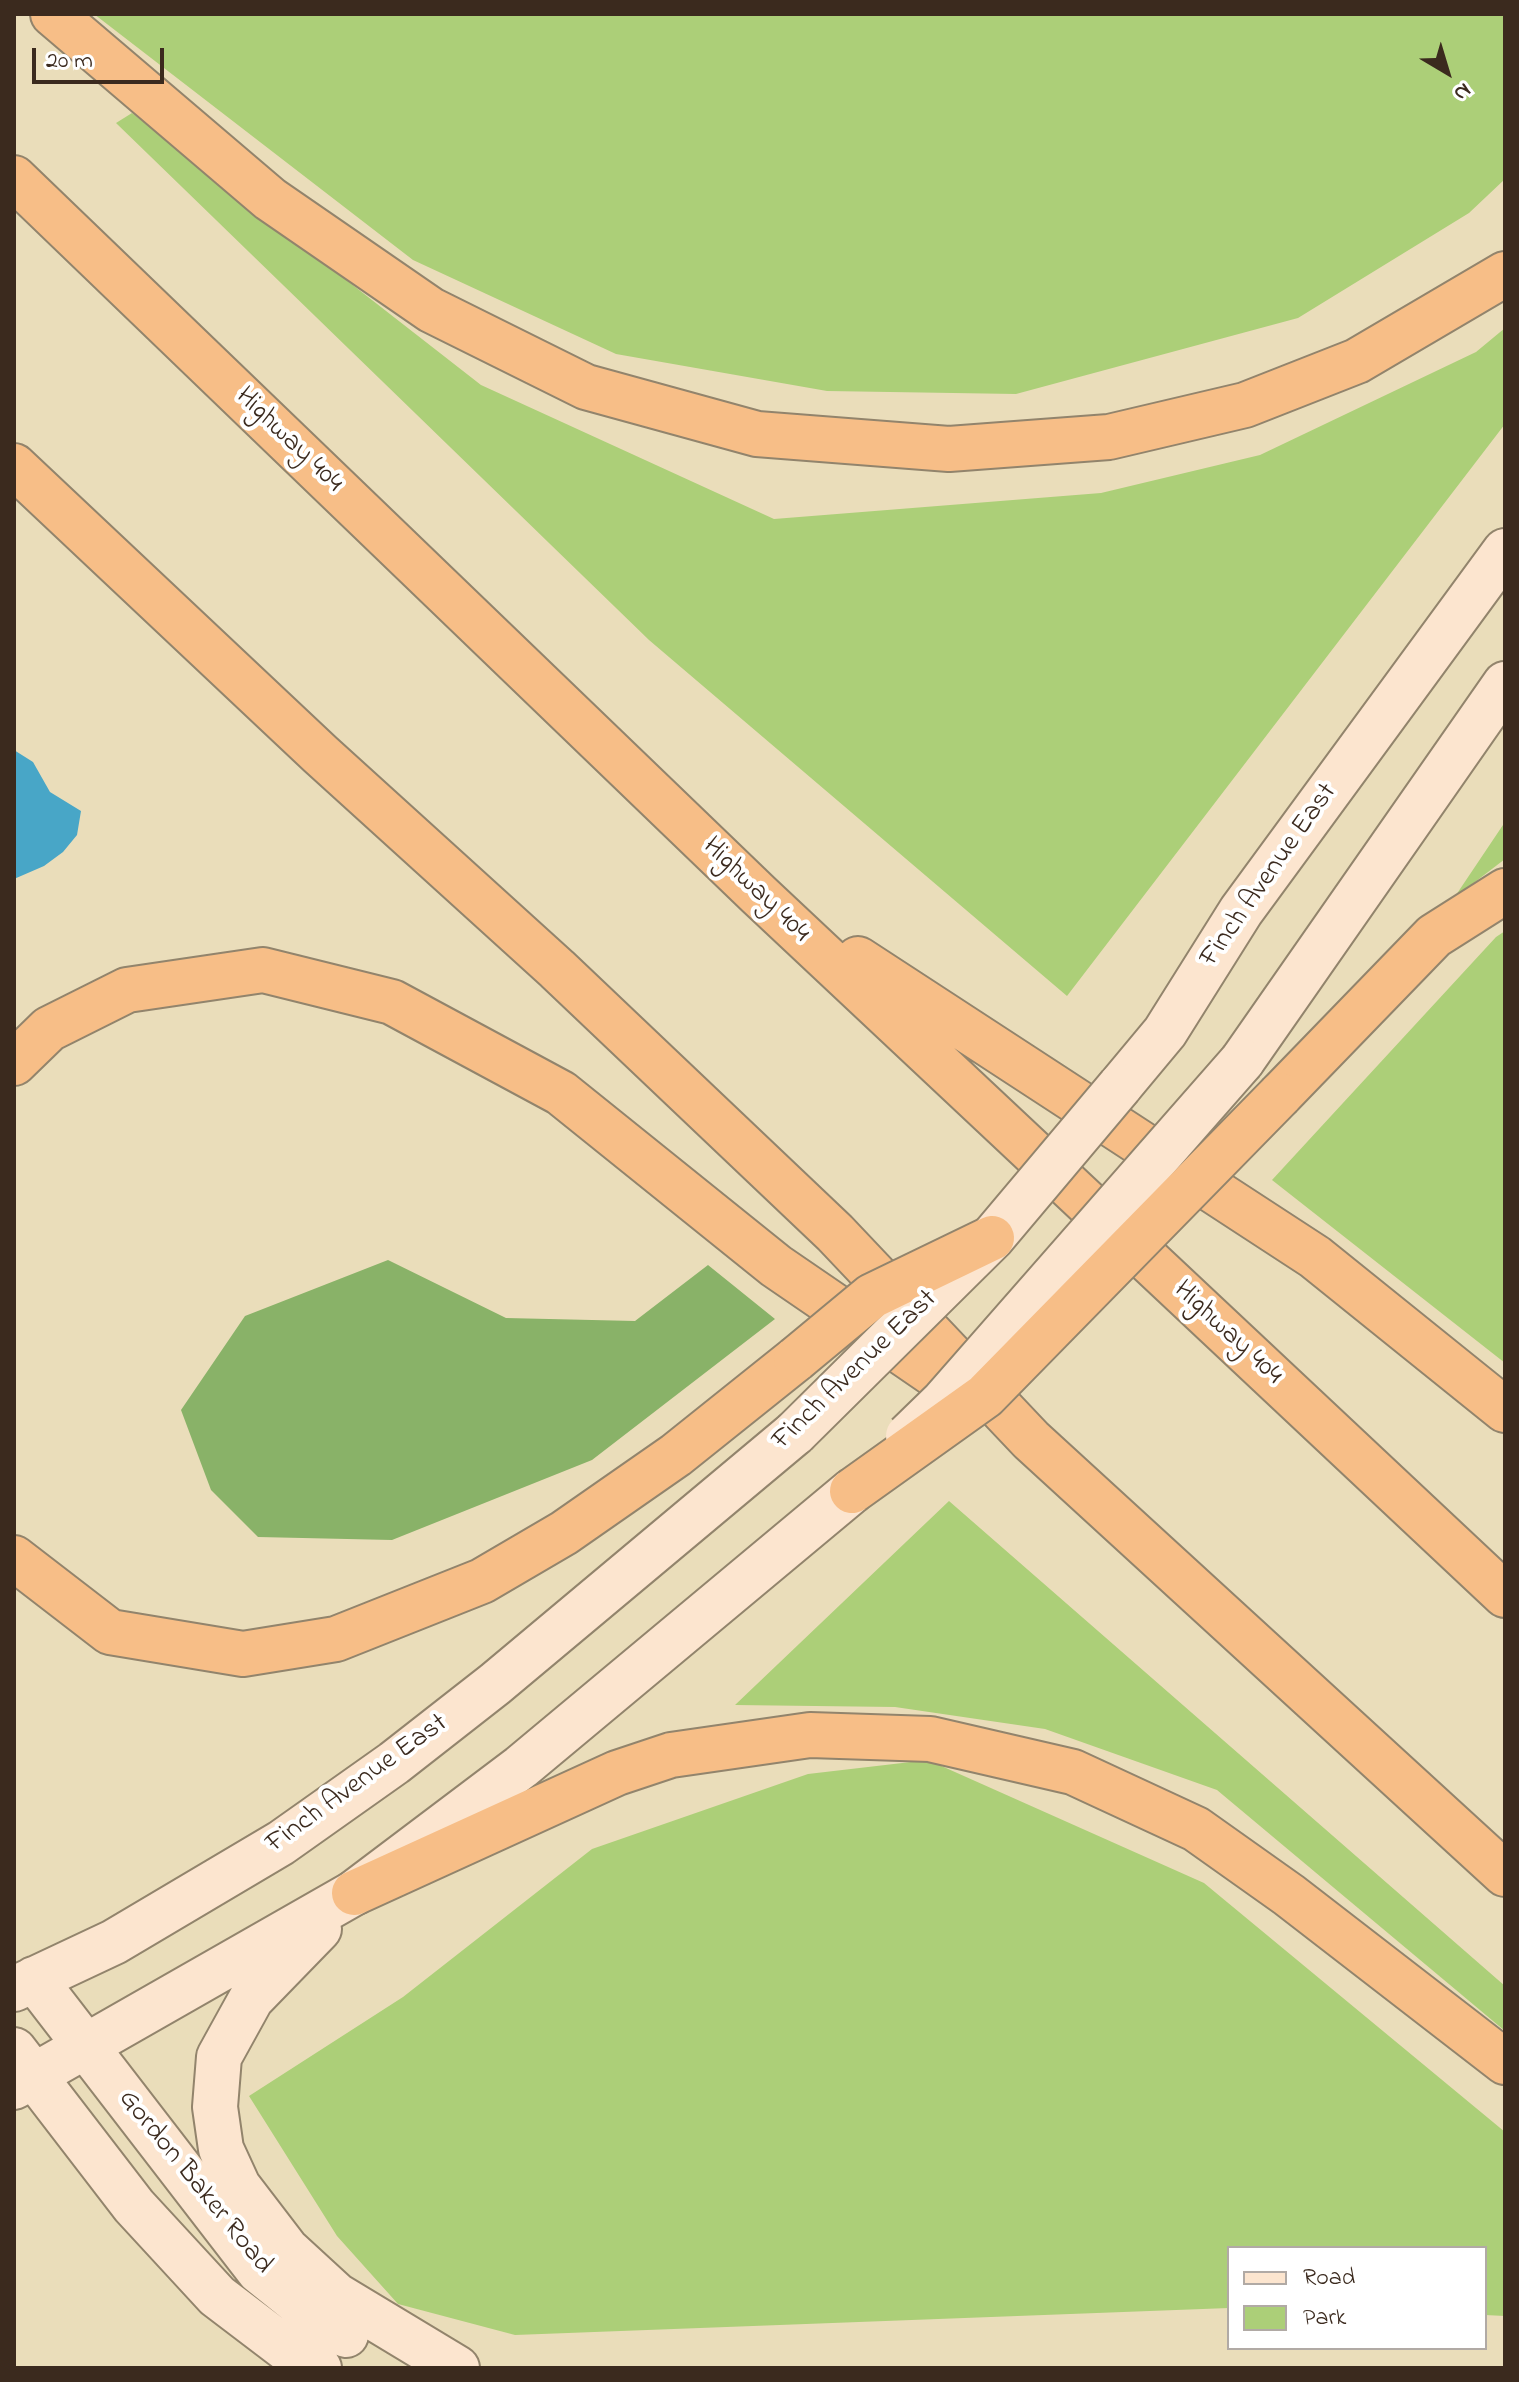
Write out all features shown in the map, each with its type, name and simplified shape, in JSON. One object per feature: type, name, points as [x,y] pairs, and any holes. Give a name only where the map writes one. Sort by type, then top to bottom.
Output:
[{"type":"highway","points":[[53,14],[270,199],[431,310],[586,387],[757,434],[949,449],[1109,437],[1245,405],[1357,361],[1505,274]]},
{"type":"highway","name":"Highway 404","points":[[14,178],[759,895],[1505,1595]]},
{"type":"highway","points":[[14,466],[320,754],[557,969],[835,1233],[1031,1440],[1505,1874]]},
{"type":"highway","points":[[852,1491],[985,1396],[1434,936],[1505,891]]},
{"type":"highway","points":[[759,895],[1315,1257],[1505,1410]]},
{"type":"highway","points":[[14,1063],[49,1029],[127,990],[263,970],[392,1002],[561,1093],[776,1266],[1031,1440]]},
{"type":"highway","points":[[14,1558],[110,1632],[243,1654],[336,1639],[482,1581],[564,1533],[676,1455],[872,1296],[992,1238]]},
{"type":"highway","points":[[354,1893],[617,1773],[671,1755],[810,1735],[930,1739],[1073,1772],[1196,1829],[1289,1895],[1505,2062]]},
{"type":"main road","name":"Finch Avenue East","points":[[24,1984],[114,1942],[281,1843],[382,1772],[495,1684],[795,1433],[992,1238],[1165,1032],[1241,911],[1505,551]]},
{"type":"main road","points":[[20,2071],[87,2047],[354,1893],[521,1767],[852,1491],[943,1402],[1242,1061],[1505,684]]},
{"type":"main road","points":[[354,1893],[251,1999],[219,2057],[215,2107],[221,2149],[238,2186],[297,2259],[336,2295],[457,2368]]},
{"type":"main road","name":"Gordon Baker Road","points":[[24,1984],[87,2047],[259,2271],[320,2320],[372,2351],[430,2368]]},
{"type":"main road","name":"Gordon Baker Road","points":[[20,2071],[134,2206],[217,2296],[288,2350],[319,2368]]},
{"type":"green space","points":[[94,14],[1505,14],[1505,179],[1469,213],[1298,318],[1016,394],[827,391],[616,354],[413,260]]},
{"type":"green space","points":[[132,113],[481,385],[774,519],[1101,493],[1260,455],[1476,352],[1505,328],[1505,424],[1067,996],[649,640],[116,123]]},
{"type":"green space","points":[[1505,822],[1505,859],[1454,898]]},
{"type":"green space","points":[[1505,931],[1505,1363],[1272,1180],[1496,937]]},
{"type":"green space","points":[[388,1260],[506,1318],[635,1321],[708,1265],[775,1319],[592,1460],[392,1540],[258,1537],[211,1490],[181,1410],[245,1316]]},
{"type":"green space","points":[[949,1501],[1505,1986],[1505,2031],[1217,1790],[1045,1729],[895,1707],[735,1705]]},
{"type":"green space","points":[[928,1760],[1204,1883],[1505,2132],[1505,2316],[1487,2315],[1487,2246],[1227,2246],[1227,2308],[515,2335],[398,2304],[337,2236],[249,2096],[403,1997],[592,1849],[808,1774]]},
{"type":"water","points":[[14,750],[33,762],[50,792],[81,811],[77,835],[63,852],[44,866],[14,879]]}]
